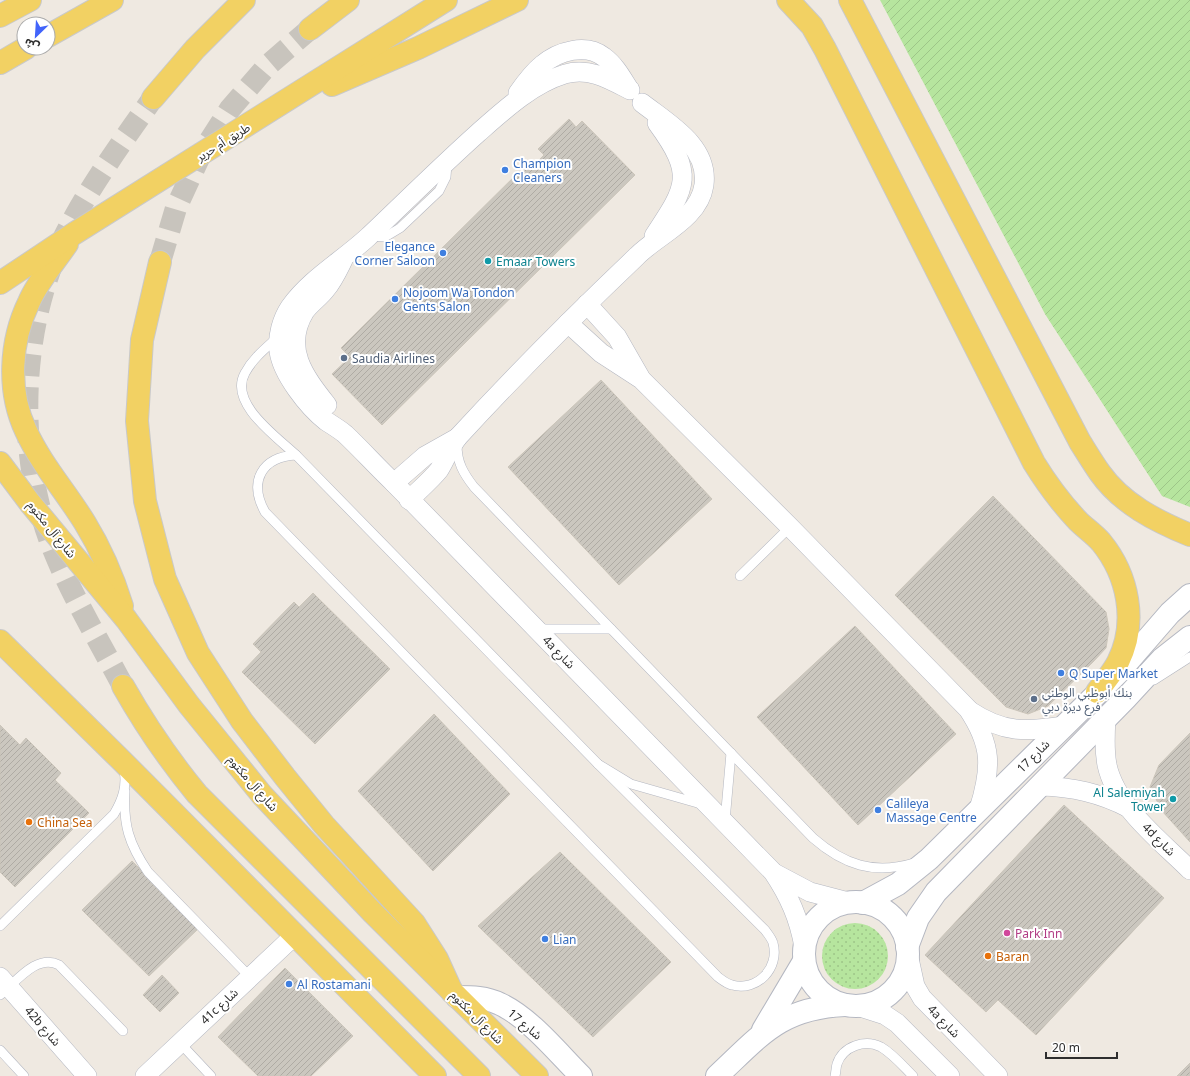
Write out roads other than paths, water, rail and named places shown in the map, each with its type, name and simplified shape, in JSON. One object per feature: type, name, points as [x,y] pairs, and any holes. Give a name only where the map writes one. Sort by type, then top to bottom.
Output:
[{"type":"main road","points":[[0,16],[30,0]]},
{"type":"main road","points":[[56,32],[112,0]]},
{"type":"main road","points":[[153,98],[195,49],[244,0]]},
{"type":"main road","points":[[310,29],[348,0]]},
{"type":"main road","name":"طريق أم حرير","points":[[0,283],[75,233],[279,107],[446,0]]},
{"type":"main road","points":[[279,107],[372,68],[517,0]]},
{"type":"main road","points":[[788,0],[812,26],[825,49],[1034,463],[1062,505],[1100,540],[1115,562],[1125,586],[1129,611],[1126,637],[1118,662],[1097,692]]},
{"type":"main road","points":[[850,0],[1089,455],[1101,475],[1128,502],[1161,523],[1190,535]]},
{"type":"main road","points":[[0,62],[16,53]]},
{"type":"main road","points":[[75,233],[29,302],[20,327],[13,366],[15,399],[26,431],[42,460],[86,524],[102,554],[116,585],[126,619]]},
{"type":"main road","points":[[160,262],[142,340],[137,421],[145,501],[165,579],[198,653],[242,720],[324,825],[414,923],[437,959],[455,994]]},
{"type":"main road","name":"شارع آل مكتوم","points":[[0,463],[30,503],[126,619],[185,699],[262,795],[327,866],[537,1076]]},
{"type":"main road","points":[[0,642],[121,760],[294,936],[435,1076]]},
{"type":"main road","points":[[0,653],[41,681]]},
{"type":"main road","points":[[123,686],[148,730],[169,760],[197,794],[479,1076]]},
{"type":"street","points":[[344,433],[325,420],[289,378],[282,365],[279,351],[279,336],[286,315],[298,297],[320,274],[343,259],[369,236],[447,161],[504,111],[542,64],[563,53],[574,50],[596,52],[604,57],[613,66],[636,96],[691,143],[702,163],[704,174],[701,197],[688,216],[646,247],[568,323],[457,438],[439,469],[409,500]]},
{"type":"street","points":[[343,259],[331,283],[305,311],[299,323],[295,349],[298,362],[304,374],[334,413],[344,433]]},
{"type":"street","points":[[587,304],[617,337],[641,379]]},
{"type":"street","points":[[568,323],[601,353],[641,379],[790,527],[968,709],[984,720],[1003,728],[1023,731],[1064,726]]},
{"type":"street","name":"4a شارع","points":[[344,433],[773,872],[794,907],[800,927],[804,954]]},
{"type":"street","points":[[394,483],[425,456],[457,438]]},
{"type":"street","name":"شارع 17","points":[[857,903],[898,884],[928,859],[1137,653],[1170,613],[1190,595]]},
{"type":"street","points":[[717,1076],[776,1023],[798,1012],[821,1006],[851,1006],[870,1004],[882,999],[893,991],[901,980],[906,968],[907,950],[918,918],[936,892],[1106,719],[1162,659],[1190,637]]},
{"type":"street","points":[[968,709],[979,726],[986,746],[988,767],[986,788],[979,809]]},
{"type":"street","name":"4d شارع","points":[[1106,719],[1104,742],[1108,766],[1116,788],[1129,808],[1190,870]]},
{"type":"street","name":"4d شارع","points":[[1040,786],[1064,786],[1086,790],[1108,797],[1129,808]]},
{"type":"street","name":"4a شارع","points":[[773,872],[810,892],[831,899],[857,903]]},
{"type":"street","points":[[758,1038],[804,954],[808,933],[815,921],[826,912],[838,905],[857,903],[884,910],[892,917],[902,931],[907,950]]},
{"type":"street","name":"41c شارع","points":[[145,1076],[294,936]]},
{"type":"street","name":"4a شارع","points":[[907,950],[913,980],[922,998],[998,1076]]},
{"type":"street","points":[[804,954],[808,976],[817,989],[830,999],[884,1015],[896,1023],[950,1076]]},
{"type":"street","name":"42b شارع","points":[[3,987],[87,1076]]},
{"type":"street","name":"شارع 17","points":[[455,994],[478,997],[498,1003],[517,1014],[581,1076]]},
{"type":"lane","points":[[279,336],[253,361],[244,374],[242,390],[246,406],[296,455],[598,764],[765,930],[773,942],[774,957],[770,971],[759,981],[746,986],[731,985],[718,977],[265,512],[258,500],[257,486],[261,473],[270,462],[282,456],[296,455]]},
{"type":"lane","points":[[457,438],[457,457],[467,478],[813,838],[829,852],[847,862],[866,867],[887,869],[928,859]]},
{"type":"lane","points":[[740,576],[790,527]]},
{"type":"lane","points":[[536,629],[611,629]]},
{"type":"lane","points":[[1126,698],[1190,657]]},
{"type":"lane","points":[[725,823],[731,753]]},
{"type":"lane","points":[[121,760],[124,770],[124,813],[128,834],[136,854],[148,872],[250,977]]},
{"type":"lane","points":[[598,764],[631,784],[709,806]]},
{"type":"lane","points":[[2,921],[114,814],[125,792]]},
{"type":"lane","points":[[3,987],[35,965],[47,961],[53,962],[59,965],[123,1031]]},
{"type":"lane","points":[[180,1043],[211,1076]]},
{"type":"lane","points":[[835,1076],[837,1064],[844,1053],[855,1046],[867,1044],[880,1047],[892,1054],[913,1076]]},
{"type":"lane","points":[[0,1050],[24,1076]]},
{"type":"tunnel","points":[[160,262],[176,208],[200,156],[230,109],[267,66],[310,29]]},
{"type":"tunnel","points":[[123,686],[60,567],[41,512],[32,472],[28,431],[28,390],[31,348],[39,308],[50,269],[66,233],[85,198],[153,98]]},
{"type":"place","name":"Champion Cleaners","points":[[505,170]]},
{"type":"place","name":"Elegance Corner Saloon","points":[[443,253]]},
{"type":"place","name":"Emaar Towers","points":[[488,261]]},
{"type":"place","name":"Nojoom Wa Tondon Gents Salon","points":[[395,299]]},
{"type":"place","name":"Saudia Airlines","points":[[344,358]]},
{"type":"place","name":"Q Super Market","points":[[1061,673]]},
{"type":"place","name":"بنك أبوظبي الوطني فرع ديرة دبي","points":[[1034,699]]},
{"type":"place","name":"Al Salemiyah Tower","points":[[1173,799]]},
{"type":"place","name":"Calileya Massage Centre","points":[[878,810]]},
{"type":"place","name":"China Sea","points":[[29,822]]},
{"type":"place","name":"Park Inn","points":[[1007,933]]},
{"type":"place","name":"Lian","points":[[545,939]]},
{"type":"place","name":"Baran","points":[[988,956]]},
{"type":"place","name":"Al Rostamani","points":[[289,984]]}]
